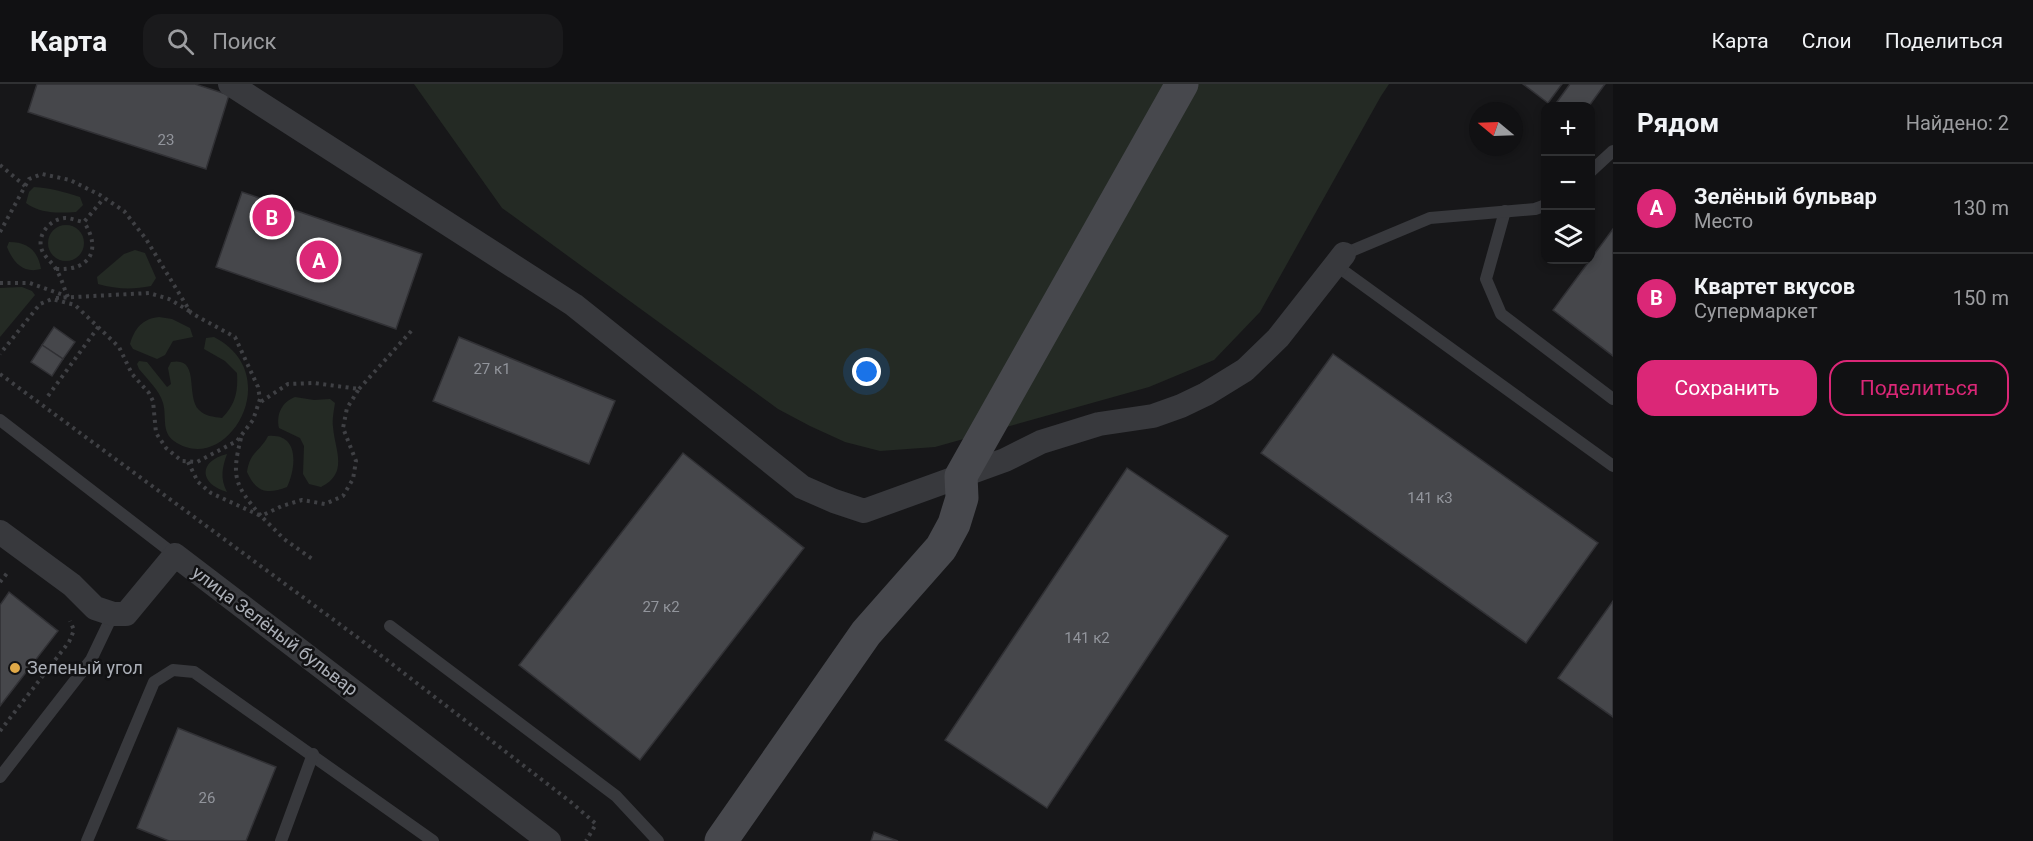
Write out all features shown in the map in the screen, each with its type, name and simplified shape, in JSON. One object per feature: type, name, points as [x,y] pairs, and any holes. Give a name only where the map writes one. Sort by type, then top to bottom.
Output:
[{"type":"main road","points":[[721,841],[866,633],[940,548],[954,524],[962,498],[961,476],[1182,84]]},
{"type":"street","points":[[230,84],[573,305],[802,487],[864,511],[1005,460],[1041,442],[1099,424],[1153,416],[1206,394],[1245,370],[1278,338],[1339,259]]},
{"type":"street","points":[[1,535],[72,585],[95,608],[113,614],[126,614],[175,555]]},
{"type":"street","name":"улица Зелёный бульвар","points":[[175,555],[549,841]]},
{"type":"lane","points":[[1595,167],[1613,151]]},
{"type":"lane","points":[[1541,207],[1430,218],[1339,259],[1613,466]]},
{"type":"lane","points":[[1505,211],[1486,279],[1501,314],[1613,399]]},
{"type":"lane","name":"улица Зелёный бульвар","points":[[0,420],[175,555]]},
{"type":"lane","points":[[0,777],[91,660],[113,614]]},
{"type":"lane","points":[[390,626],[616,796],[658,841]]},
{"type":"lane","points":[[87,841],[154,682],[173,670],[194,672],[433,841]]},
{"type":"lane","points":[[280,841],[313,754]]},
{"type":"path","points":[[0,165],[25,186]]},
{"type":"path","points":[[0,231],[29,178],[42,174],[70,180],[124,211],[146,239],[191,313]]},
{"type":"path","points":[[84,222],[104,198]]},
{"type":"path","points":[[56,268],[75,268],[84,264],[90,255],[93,242],[91,232],[84,222],[66,218],[55,220],[46,228],[41,238],[41,249],[56,268],[68,297]]},
{"type":"path","points":[[0,283],[30,283],[68,297]]},
{"type":"path","points":[[0,354],[40,304],[52,298],[149,292],[169,299],[235,337],[258,387],[260,399],[253,420],[237,441],[196,462],[182,461],[166,448],[156,433],[153,401],[132,374],[119,347],[75,305],[52,298]]},
{"type":"path","points":[[48,396],[99,326]]},
{"type":"path","points":[[261,516],[302,500],[325,504],[343,496],[353,479],[356,461],[343,428],[347,408],[359,389],[413,329]]},
{"type":"path","points":[[0,374],[357,637],[572,803],[596,824],[586,841]]},
{"type":"path","points":[[258,404],[288,384],[314,383],[359,389]]},
{"type":"path","points":[[242,434],[236,458],[236,478],[243,494],[284,539],[315,561]]},
{"type":"path","points":[[188,462],[198,482],[211,493],[261,516]]},
{"type":"path","points":[[0,582],[8,572],[17,579]]},
{"type":"path","points":[[0,730],[69,642],[74,630],[70,620]]},
{"type":"shaded area","points":[[414,84],[1389,84],[1260,312],[1214,360],[1149,387],[935,447],[880,451],[845,442],[778,409],[502,208]]},
{"type":"shaded area","points":[[34,187],[57,190],[80,197],[83,205],[76,212],[44,211],[32,207],[26,203],[29,192]]},
{"type":"shaded area","points":[[66,225],[79,230],[84,243],[79,256],[66,261],[53,256],[48,243],[53,230]]},
{"type":"shaded area","points":[[9,242],[16,242],[31,249],[41,269],[29,270],[16,262],[7,247]]},
{"type":"shaded area","points":[[135,250],[145,253],[156,278],[151,286],[124,288],[98,284],[97,277],[124,254]]},
{"type":"shaded area","points":[[22,287],[32,291],[35,295],[0,337],[0,288]]},
{"type":"shaded area","points":[[159,317],[172,319],[190,328],[193,337],[173,341],[165,355],[157,359],[133,349],[130,344],[140,325]]},
{"type":"shaded area","points":[[214,337],[236,354],[246,374],[248,396],[241,417],[229,434],[213,446],[194,449],[174,441],[167,433],[161,399],[137,364],[139,361],[147,362],[167,387],[171,384],[168,368],[171,362],[186,365],[191,378],[195,404],[199,410],[207,415],[222,418],[235,397],[237,373],[225,361],[204,349],[206,338]]},
{"type":"shaded area","points":[[295,397],[314,400],[330,399],[335,403],[333,424],[338,468],[330,481],[321,487],[309,484],[303,474],[304,446],[300,438],[279,428],[278,418],[281,409]]},
{"type":"shaded area","points":[[268,436],[286,440],[293,453],[292,471],[287,487],[274,491],[258,488],[247,472],[250,460]]},
{"type":"shaded area","points":[[227,454],[222,473],[227,492],[211,484],[206,473],[211,462]]},
{"type":"building","points":[[37,84],[195,84],[229,95],[206,169],[28,112]]},
{"type":"building","points":[[1523,84],[1562,84],[1547,102]]},
{"type":"building","points":[[1570,84],[1605,84],[1592,102],[1557,102]]},
{"type":"building","points":[[242,192],[422,254],[396,329],[216,267]]},
{"type":"building","points":[[1613,229],[1613,356],[1553,310],[1587,264],[1595,264],[1595,253]]},
{"type":"building","points":[[54,327],[75,342],[63,359],[42,345]]},
{"type":"building","points":[[459,337],[615,401],[589,464],[433,401]]},
{"type":"building","points":[[42,345],[63,359],[52,376],[31,362]]},
{"type":"building","points":[[1333,354],[1598,543],[1526,643],[1261,453]]},
{"type":"building","points":[[683,453],[804,548],[640,760],[519,665]]},
{"type":"building","points":[[1127,468],[1228,536],[1047,808],[945,740]]},
{"type":"building","name":"Зеленый угол","points":[[9,592],[58,631],[0,706],[0,605]]},
{"type":"building","points":[[1613,601],[1613,717],[1558,678]]},
{"type":"building","points":[[178,728],[276,767],[246,841],[169,841],[137,828]]},
{"type":"building","points":[[874,832],[898,841],[871,841]]},
{"type":"place","name":"Квартет вкусов","points":[[272,217]]},
{"type":"place","name":"Зелёный бульвар","points":[[319,260]]},
{"type":"place","name":"Зеленый угол","points":[[15,668]]}]
